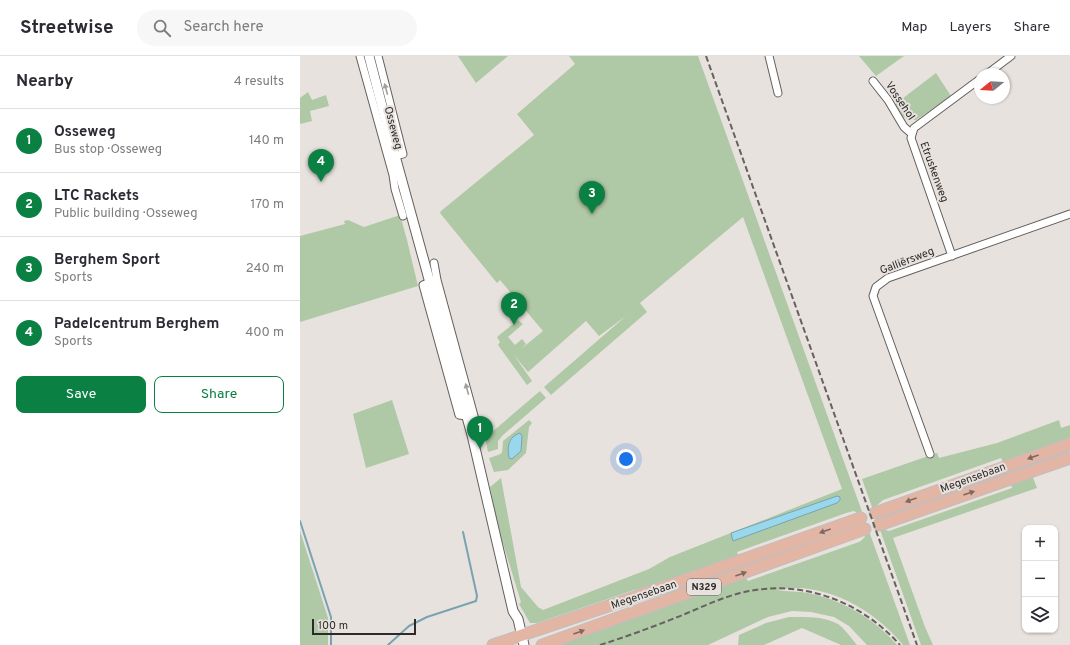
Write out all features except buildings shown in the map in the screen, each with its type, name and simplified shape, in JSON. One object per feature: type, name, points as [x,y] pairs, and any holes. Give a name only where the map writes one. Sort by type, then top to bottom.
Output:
[{"type":"main road","name":"Megensebaan","points":[[875,513],[1070,444]]},
{"type":"main road","name":"Megensebaan","points":[[879,525],[1070,458]]},
{"type":"main road","name":"Megensebaan","points":[[493,645],[520,641],[666,587],[862,518]]},
{"type":"main road","name":"Megensebaan","points":[[542,645],[865,529]]},
{"type":"street","name":"Osseweg","points":[[360,56],[393,175],[395,189],[404,205],[433,281],[477,427],[472,435]]},
{"type":"street","name":"Osseweg","points":[[369,56],[387,108]]},
{"type":"street","name":"Osseweg","points":[[378,56],[387,108],[399,155],[404,205],[403,216]]},
{"type":"street","points":[[769,56],[778,93]]},
{"type":"street","points":[[995,68],[1011,56]]},
{"type":"street","name":"Vossehol","points":[[873,81],[888,100],[904,127],[911,134]]},
{"type":"street","name":"Etruskenweg","points":[[952,256],[910,138],[914,128],[974,83]]},
{"type":"street","name":"Galliërsweg","points":[[930,454],[873,296],[876,287],[888,278],[1070,214]]},
{"type":"street","name":"Osseweg","points":[[434,263],[433,281],[441,337],[472,435],[513,611],[512,620],[520,641]]},
{"type":"green space","points":[[458,56],[508,56],[476,83]]},
{"type":"green space","points":[[569,56],[698,56],[910,645],[903,645],[878,620],[847,601],[812,589],[794,588],[777,590],[808,593],[845,605],[878,626],[897,645],[867,645],[849,626],[834,617],[811,612],[792,611],[768,617],[708,645],[555,645],[745,576],[748,581],[859,542],[865,536],[866,530],[860,515],[854,511],[737,552],[739,557],[653,588],[634,590],[537,623],[530,623],[519,604],[521,602],[498,527],[490,487],[501,478],[521,587],[538,607],[543,610],[649,569],[670,557],[842,489],[743,217],[640,303],[647,312],[551,395],[544,387],[626,316],[599,336],[586,321],[528,372],[514,355],[532,381],[527,385],[498,345],[500,342],[497,337],[518,320],[523,324],[508,337],[515,345],[522,339],[526,344],[521,349],[543,331],[500,280],[497,283],[440,213],[534,135],[517,114],[575,64]]},
{"type":"green space","points":[[859,56],[904,56],[876,76]]},
{"type":"green space","points":[[936,73],[951,96],[916,120],[907,119],[902,116],[894,105]]},
{"type":"green space","points":[[308,92],[312,100],[326,95],[329,106],[310,111],[312,121],[300,124],[300,98]]},
{"type":"green space","points":[[400,215],[418,286],[300,322],[300,236],[345,224],[344,221],[348,220],[364,227]]},
{"type":"green space","points":[[540,391],[546,398],[503,435],[498,441],[498,449],[488,452],[485,438]]},
{"type":"green space","points":[[392,400],[409,454],[366,468],[353,414]]},
{"type":"green space","points":[[529,420],[532,423],[529,427],[526,453],[508,470],[494,472],[489,458],[501,453],[503,441]]},
{"type":"green space","points":[[1059,420],[1061,428],[1070,425],[1070,441],[1004,464],[1001,458],[883,500],[875,507],[876,516],[880,524],[883,529],[889,531],[1012,488],[1011,484],[1032,475],[1037,488],[893,538],[933,645],[921,645],[862,479],[937,453],[939,458],[997,443]]},
{"type":"green space","points":[[300,531],[328,618],[328,645],[300,645]]},
{"type":"green space","points":[[789,617],[814,618],[832,621],[843,628],[857,645],[841,645],[802,628],[764,645],[738,645],[739,635],[766,623]]},
{"type":"water","points":[[520,433],[522,436],[521,451],[512,459],[509,458],[509,443],[513,437]]},
{"type":"water","points":[[837,496],[840,497],[840,500],[837,503],[733,541],[731,533]]},
{"type":"waterway","points":[[300,521],[331,617],[331,645]]},
{"type":"waterway","points":[[388,645],[409,626],[427,617],[476,601],[477,596],[463,532]]},
{"type":"railway","points":[[706,56],[917,645]]},
{"type":"railway","points":[[600,645],[628,636],[731,595],[762,589],[784,588],[827,596],[847,605],[884,629],[900,645]]},
{"type":"place","name":"Padelcentrum Berghem","points":[[321,182]]},
{"type":"place","name":"Berghem Sport","points":[[592,214]]},
{"type":"place","name":"LTC Rackets","points":[[514,325]]},
{"type":"place","name":"Osseweg","points":[[480,449]]}]
